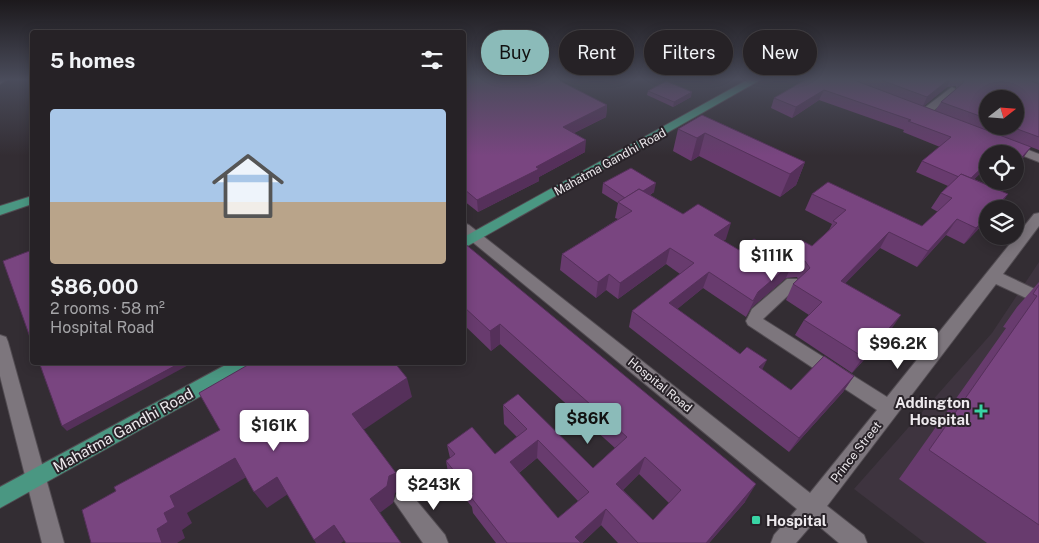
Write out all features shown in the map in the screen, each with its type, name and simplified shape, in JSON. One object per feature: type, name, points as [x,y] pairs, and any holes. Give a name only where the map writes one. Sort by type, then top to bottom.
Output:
[{"type":"main road","name":"Mahatma Gandhi Road","points":[[467,236],[708,105]]},
{"type":"main road","points":[[0,211],[30,201]]},
{"type":"main road","name":"Mahatma Gandhi Road","points":[[0,498],[242,365]]},
{"type":"street","points":[[923,114],[933,105]]},
{"type":"street","points":[[1003,144],[1039,158]]},
{"type":"street","name":"Prince Street","points":[[782,543],[812,508],[1039,217]]},
{"type":"street","name":"Hospital Road","points":[[467,236],[856,543]]},
{"type":"street","points":[[993,276],[1039,298]]},
{"type":"street","points":[[792,283],[758,313],[754,320],[889,408]]},
{"type":"street","points":[[0,342],[3,367],[37,477],[53,543]]},
{"type":"street","points":[[404,501],[436,543]]},
{"type":"shaded area","name":"Addington Hospital","points":[[1039,262],[1039,543],[925,543],[854,489],[992,333]]},
{"type":"building","points":[[466,105],[606,105],[563,127],[586,140],[536,167],[539,169],[477,200],[466,191]]},
{"type":"building","points":[[868,105],[921,105],[979,127],[979,135],[999,135],[1031,147],[1024,155],[1024,145],[979,145],[979,170],[971,178],[961,174],[959,177],[922,161],[951,137],[908,121],[911,120]]},
{"type":"building","points":[[950,105],[979,105],[979,116]]},
{"type":"building","points":[[1024,105],[1039,105],[1039,137],[1024,132]]},
{"type":"building","points":[[702,115],[805,162],[790,174],[705,133],[697,138],[678,129]]},
{"type":"building","points":[[631,168],[656,183],[643,191],[639,189],[625,198],[603,183]]},
{"type":"building","points":[[961,174],[979,182],[979,190],[999,190],[1008,194],[1002,200],[979,200],[979,225],[976,228],[957,219],[928,251],[889,232],[841,281],[901,315],[863,357],[804,320],[822,302],[793,284],[810,268],[805,261],[793,262],[758,292],[753,301],[709,272],[669,303],[740,354],[747,347],[767,360],[759,367],[791,390],[824,356],[854,376],[799,438],[632,311],[694,263],[670,248],[620,283],[609,274],[598,282],[562,254],[632,211],[618,202],[639,189],[683,214],[698,204],[731,223],[714,235],[739,250],[754,239],[765,245],[768,242],[786,253],[801,240],[812,246],[837,223],[833,221],[846,210],[812,194],[828,182],[922,226],[952,198],[941,193]]},
{"type":"building","points":[[466,245],[756,484],[706,543],[638,543],[606,509],[575,537],[581,543],[507,543],[470,496],[473,494],[446,461],[455,454],[447,445],[472,427],[495,454],[527,429],[503,405],[518,394],[593,468],[627,437],[500,324],[490,331],[466,309]],"holes":[[[538,440],[589,492],[558,518],[510,462]],[[645,457],[681,490],[653,520],[616,484]]]},
{"type":"building","points":[[30,251],[30,337],[3,261]]},
{"type":"building","points":[[1039,285],[1039,525],[929,450],[1037,296],[1033,294]]},
{"type":"building","points":[[40,365],[176,365],[62,426]]},
{"type":"building","points":[[248,365],[396,365],[407,378],[352,414],[396,473],[389,476],[387,486],[370,499],[401,543],[346,543],[334,525],[314,540],[277,477],[254,492],[235,458],[170,496],[175,507],[164,513],[168,522],[157,529],[162,543],[91,543],[82,510],[116,491],[114,487],[220,430],[199,393]]},
{"type":"place","name":"Addington Hospital","points":[[981,411]]},
{"type":"place","name":"Hospital","points":[[756,520]]}]
